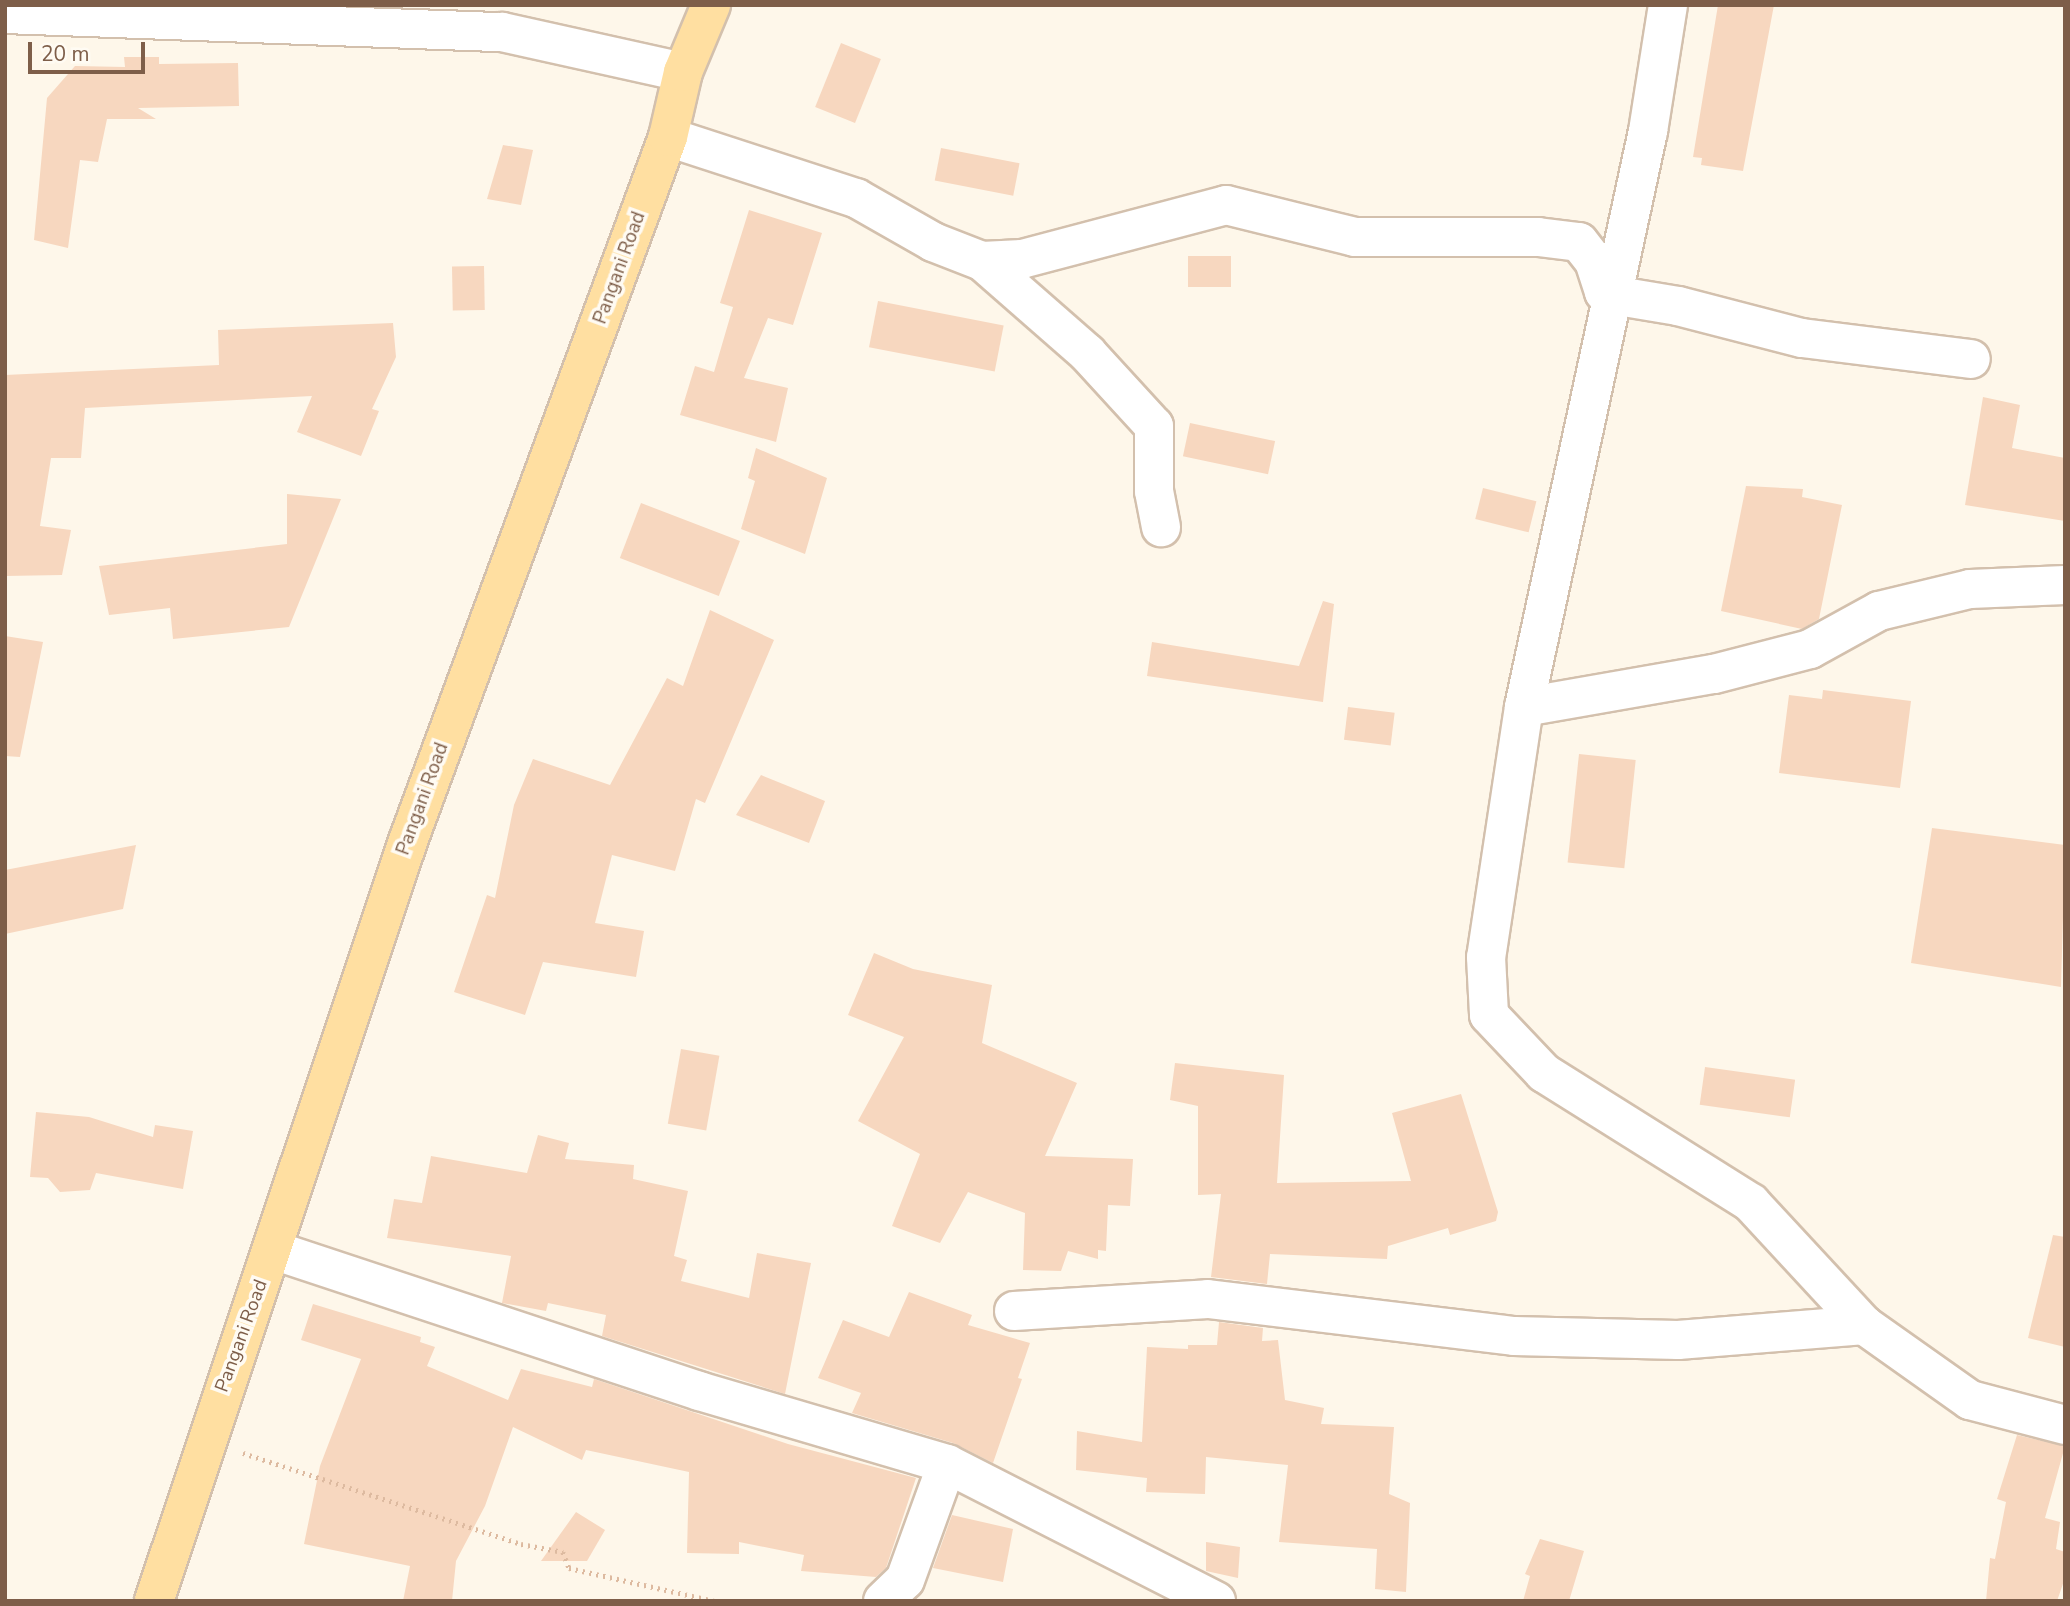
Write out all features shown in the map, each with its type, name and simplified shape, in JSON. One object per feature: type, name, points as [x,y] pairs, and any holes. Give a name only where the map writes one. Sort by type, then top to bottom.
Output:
[{"type":"main road","name":"Pangani Road","points":[[155,1601],[206,1441],[273,1250],[314,1113],[408,841],[668,137],[683,72],[711,5]]},
{"type":"street","points":[[1668,5],[1648,131],[1524,707],[1486,957],[1489,1015],[1544,1073],[1751,1203],[1864,1325],[1970,1400],[2065,1425]]},
{"type":"street","points":[[5,14],[304,29],[502,32],[683,72]]},
{"type":"street","points":[[668,137],[856,198],[933,242],[982,261],[1087,353],[1154,426],[1154,491],[1161,527]]},
{"type":"street","points":[[982,261],[1023,259],[1226,205],[1355,237],[1538,237],[1579,242],[1594,261],[1604,292],[1612,295],[1678,306],[1802,338],[1971,359]]},
{"type":"street","points":[[1524,707],[1714,674],[1810,649],[1879,611],[1970,589],[2065,585]]},
{"type":"street","points":[[273,1250],[699,1391],[947,1464],[1216,1601]]},
{"type":"street","points":[[1014,1311],[1208,1299],[1514,1336],[1678,1340],[1864,1325]]},
{"type":"street","points":[[883,1601],[905,1580],[947,1464]]},
{"type":"path","points":[[206,1441],[521,1544],[563,1552],[569,1568],[714,1601]]},
{"type":"building","points":[[1718,5],[1774,5],[1743,171],[1701,165],[1702,158],[1693,157]]},
{"type":"building","points":[[841,43],[881,59],[855,123],[815,107]]},
{"type":"building","points":[[124,57],[159,57],[159,64],[238,63],[239,106],[138,108],[156,119],[107,119],[98,162],[80,160],[68,248],[34,240],[47,98],[75,66],[125,67]]},
{"type":"building","points":[[503,145],[533,150],[521,205],[487,199]]},
{"type":"building","points":[[941,148],[1020,163],[1013,196],[935,180]]},
{"type":"building","points":[[749,210],[822,233],[793,325],[768,318],[744,378],[788,388],[776,442],[680,415],[695,366],[714,372],[733,307],[720,303]]},
{"type":"building","points":[[1188,256],[1231,256],[1231,287],[1188,287]]},
{"type":"building","points":[[484,266],[485,310],[453,311],[452,267]]},
{"type":"building","points":[[878,301],[1004,325],[995,372],[869,347]]},
{"type":"building","points":[[393,323],[396,357],[372,409],[379,411],[361,456],[297,432],[312,396],[85,408],[81,458],[51,458],[40,526],[71,530],[62,575],[5,576],[5,375],[219,365],[218,330]]},
{"type":"building","points":[[1983,397],[2020,405],[2012,448],[2065,458],[2065,521],[1965,505]]},
{"type":"building","points":[[1190,423],[1275,441],[1268,474],[1183,456]]},
{"type":"building","points":[[756,448],[827,478],[805,554],[741,529],[755,481],[748,478]]},
{"type":"building","points":[[1746,486],[1803,489],[1802,497],[1842,505],[1819,619],[1802,629],[1721,611]]},
{"type":"building","points":[[1483,488],[1536,501],[1529,532],[1475,519]]},
{"type":"building","points":[[287,494],[341,499],[289,627],[173,639],[170,608],[109,615],[99,566],[287,544]]},
{"type":"building","points":[[641,503],[740,541],[719,596],[620,558]]},
{"type":"building","points":[[1323,601],[1334,604],[1323,702],[1147,676],[1152,642],[1299,666]]},
{"type":"building","points":[[710,610],[774,640],[705,803],[696,799],[675,871],[612,855],[595,923],[644,931],[636,977],[543,962],[525,1015],[454,992],[487,895],[495,898],[514,805],[533,759],[610,785],[667,678],[683,686]]},
{"type":"building","points":[[5,636],[43,642],[20,757],[5,756]]},
{"type":"building","points":[[1823,690],[1911,701],[1900,788],[1779,773],[1789,695],[1822,699]]},
{"type":"building","points":[[1348,707],[1395,713],[1391,745],[1344,740]]},
{"type":"building","points":[[1579,754],[1636,760],[1624,868],[1568,862]]},
{"type":"building","points":[[761,775],[825,801],[809,843],[736,815]]},
{"type":"building","points":[[1932,828],[2065,845],[2061,987],[1911,963]]},
{"type":"building","points":[[136,845],[123,909],[5,934],[5,870]]},
{"type":"building","points":[[874,953],[913,969],[992,985],[982,1043],[1077,1083],[1045,1156],[1133,1159],[1130,1206],[1108,1205],[1106,1251],[1098,1250],[1098,1259],[1068,1251],[1061,1271],[1023,1270],[1025,1213],[968,1192],[940,1243],[892,1226],[920,1154],[858,1121],[904,1037],[848,1015]]},
{"type":"building","points":[[681,1049],[719,1056],[706,1131],[668,1124]]},
{"type":"building","points":[[1175,1063],[1284,1075],[1277,1183],[1411,1181],[1392,1113],[1461,1094],[1498,1212],[1496,1221],[1450,1235],[1448,1228],[1388,1246],[1387,1259],[1270,1254],[1267,1284],[1211,1277],[1221,1194],[1198,1195],[1198,1106],[1170,1100]]},
{"type":"building","points":[[1705,1067],[1795,1080],[1790,1117],[1700,1105]]},
{"type":"building","points":[[36,1112],[89,1117],[153,1137],[155,1125],[193,1131],[183,1189],[96,1173],[90,1190],[60,1192],[48,1178],[30,1177]]},
{"type":"building","points":[[538,1135],[569,1143],[565,1159],[634,1165],[633,1179],[688,1191],[674,1256],[687,1260],[681,1281],[749,1298],[757,1253],[811,1263],[785,1394],[602,1336],[606,1315],[548,1303],[546,1311],[502,1303],[511,1256],[387,1238],[394,1199],[422,1203],[431,1156],[527,1173]]},
{"type":"building","points":[[2053,1235],[2065,1237],[2065,1347],[2028,1338]]},
{"type":"building","points":[[909,1292],[972,1315],[968,1325],[1030,1343],[1018,1378],[1022,1379],[993,1463],[953,1443],[852,1413],[861,1393],[818,1378],[843,1320],[889,1337]]},
{"type":"building","points":[[313,1304],[421,1337],[420,1342],[435,1347],[427,1366],[508,1400],[521,1369],[592,1387],[594,1379],[788,1444],[916,1478],[886,1568],[876,1577],[801,1571],[804,1555],[739,1542],[739,1554],[687,1553],[689,1472],[586,1450],[582,1460],[513,1427],[485,1506],[456,1561],[452,1601],[403,1601],[410,1566],[304,1544],[320,1466],[361,1359],[301,1340]]},
{"type":"building","points":[[1219,1322],[1263,1328],[1262,1341],[1278,1340],[1285,1400],[1324,1408],[1321,1424],[1394,1427],[1389,1494],[1410,1503],[1406,1592],[1375,1589],[1377,1549],[1279,1542],[1288,1465],[1206,1457],[1205,1494],[1146,1492],[1147,1478],[1076,1470],[1077,1431],[1142,1442],[1147,1347],[1188,1349],[1188,1345],[1217,1345]]},
{"type":"building","points":[[2017,1435],[2065,1446],[2045,1518],[2060,1522],[2056,1549],[2065,1552],[2065,1578],[2057,1601],[1986,1601],[1990,1558],[1995,1559],[2006,1502],[1997,1499]]},
{"type":"building","points":[[576,1512],[605,1530],[587,1561],[541,1561]]},
{"type":"building","points":[[952,1515],[1013,1529],[1003,1582],[933,1568]]},
{"type":"building","points":[[1540,1539],[1584,1551],[1569,1601],[1523,1601],[1530,1576],[1525,1574]]},
{"type":"building","points":[[1206,1542],[1240,1547],[1238,1578],[1206,1571]]}]
